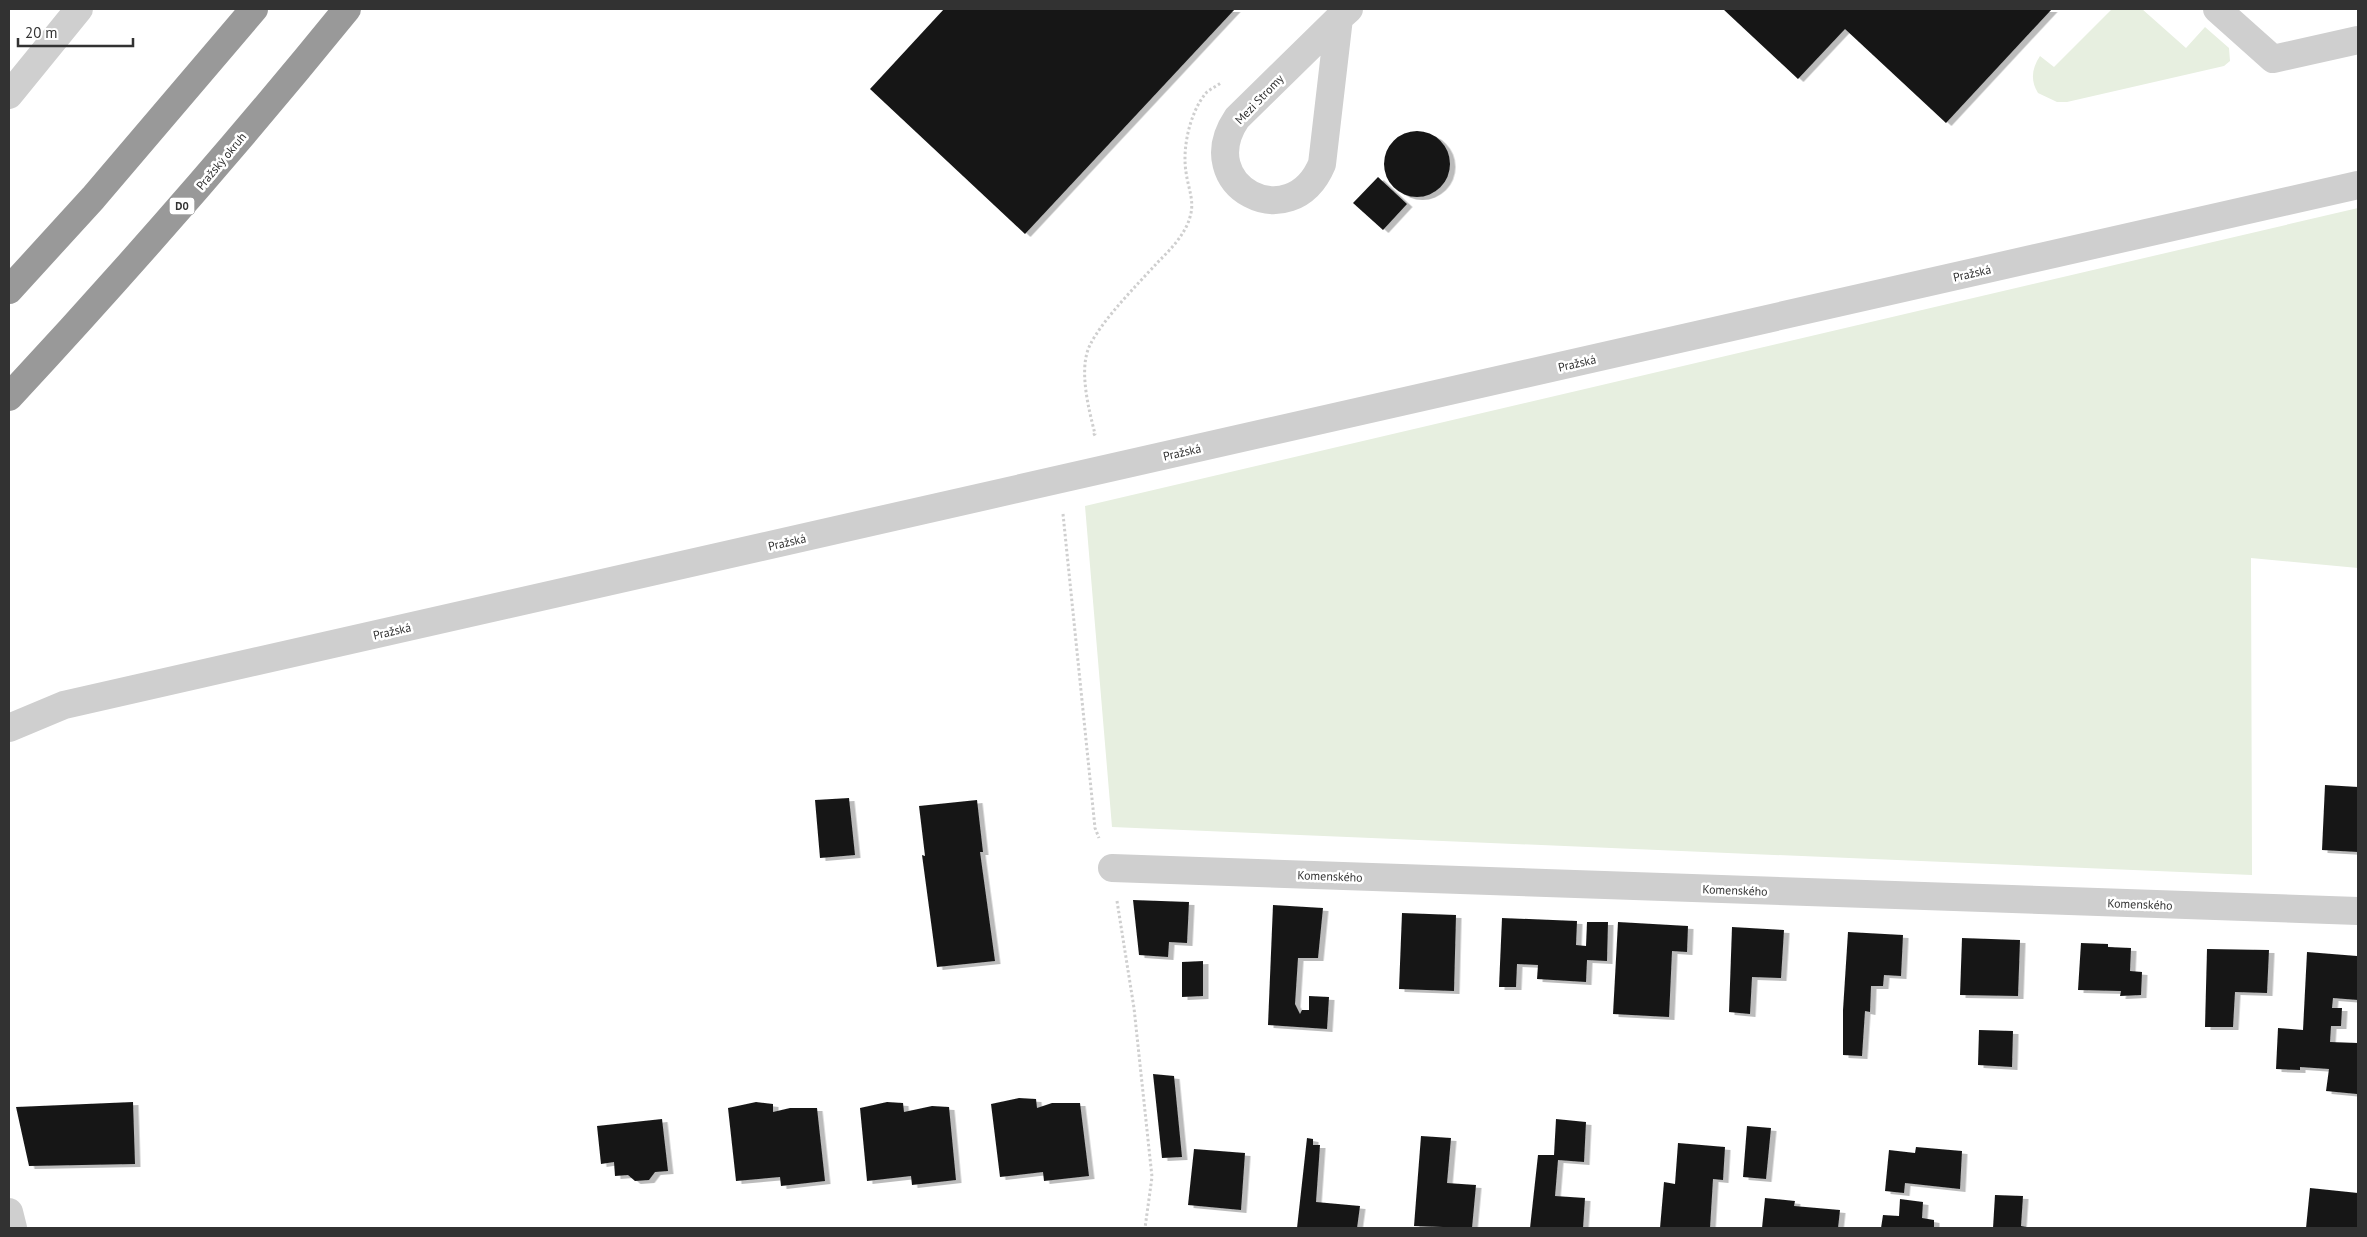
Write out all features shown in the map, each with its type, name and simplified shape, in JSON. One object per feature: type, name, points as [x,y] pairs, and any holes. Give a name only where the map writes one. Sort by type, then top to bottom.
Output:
[{"type":"highway","points":[[9,290],[111,177],[254,9]]},
{"type":"highway","name":"Pražský okruh","points":[[9,396],[206,179],[347,9]]},
{"type":"street","points":[[9,96],[79,9]]},
{"type":"street","points":[[2217,9],[2273,59],[2358,40]]},
{"type":"street","name":"Mezi Stromy","points":[[1344,14],[1322,164],[1317,176],[1308,187],[1296,195],[1283,200],[1258,198],[1237,184],[1230,174],[1225,160],[1228,131],[1237,118],[1344,14]]},
{"type":"street","name":"Pražská","points":[[9,728],[64,705],[2358,185]]},
{"type":"street","name":"Komenského","points":[[1112,868],[2358,911]]},
{"type":"street","points":[[9,1212],[12,1228]]},
{"type":"path","points":[[1086,437],[1095,434],[1086,395],[1085,373],[1090,346],[1110,317],[1176,242],[1190,217],[1192,195],[1186,172],[1186,149],[1190,124],[1206,93],[1226,79]]},
{"type":"path","points":[[1059,480],[1095,828],[1112,868],[1134,1008],[1152,1177],[1146,1228]]},
{"type":"green space","points":[[2112,9],[2142,9],[2186,48],[2205,27],[2229,48],[2230,61],[2224,66],[2067,102],[2057,102],[2038,93],[2035,88],[2033,74],[2040,56],[2054,67]]},
{"type":"green space","points":[[2358,208],[2358,568],[2251,558],[2252,875],[1112,827],[1085,506]]},
{"type":"building","points":[[944,9],[1235,9],[1025,234],[870,89]]},
{"type":"building","points":[[1723,9],[2052,9],[1946,123],[1845,29],[1798,79]]},
{"type":"building","points":[[1423,131],[1441,140],[1448,151],[1450,164],[1448,177],[1441,188],[1430,195],[1411,197],[1393,188],[1386,177],[1384,158],[1393,140],[1404,133]]},
{"type":"building","points":[[1378,177],[1407,204],[1383,230],[1353,203]]},
{"type":"building","points":[[2325,785],[2358,787],[2358,852],[2322,850]]},
{"type":"building","points":[[849,798],[855,855],[820,858],[815,800]]},
{"type":"building","points":[[977,800],[983,852],[980,852],[995,961],[937,967],[922,855],[925,856],[919,806]]},
{"type":"building","points":[[1133,900],[1189,902],[1187,943],[1169,942],[1168,957],[1139,955]]},
{"type":"building","points":[[1273,905],[1323,908],[1318,958],[1298,958],[1295,1004],[1300,1014],[1302,1010],[1309,1010],[1309,996],[1329,997],[1327,1029],[1268,1025]]},
{"type":"building","points":[[1402,913],[1456,915],[1454,991],[1399,989]]},
{"type":"building","points":[[1502,918],[1577,921],[1576,945],[1586,946],[1587,922],[1608,922],[1607,961],[1587,960],[1586,982],[1537,979],[1538,965],[1517,964],[1516,987],[1499,987]]},
{"type":"building","points":[[1618,922],[1688,926],[1687,952],[1672,951],[1669,1017],[1613,1014]]},
{"type":"building","points":[[1732,927],[1784,930],[1781,978],[1752,977],[1750,1014],[1729,1012]]},
{"type":"building","points":[[1848,932],[1903,935],[1901,976],[1884,975],[1883,986],[1871,986],[1870,1012],[1865,1011],[1862,1056],[1843,1055],[1843,1010]]},
{"type":"building","points":[[1962,938],[2020,940],[2018,996],[1960,995]]},
{"type":"building","points":[[2081,943],[2108,944],[2108,947],[2131,948],[2130,971],[2142,972],[2141,995],[2120,996],[2121,991],[2078,990]]},
{"type":"building","points":[[2207,949],[2269,950],[2267,993],[2235,992],[2233,1027],[2205,1027]]},
{"type":"building","points":[[2307,952],[2357,956],[2358,1000],[2333,998],[2332,1008],[2342,1008],[2341,1026],[2331,1026],[2330,1042],[2358,1043],[2357,1094],[2326,1091],[2329,1069],[2300,1067],[2300,1070],[2276,1069],[2278,1028],[2303,1030]]},
{"type":"building","points":[[1203,961],[1203,996],[1182,997],[1182,962]]},
{"type":"building","points":[[1979,1030],[2013,1031],[2012,1067],[1978,1065]]},
{"type":"building","points":[[1153,1074],[1174,1076],[1182,1157],[1162,1158]]},
{"type":"building","points":[[1019,1098],[1036,1099],[1037,1108],[1052,1103],[1080,1103],[1089,1176],[1044,1181],[1043,1172],[1000,1177],[991,1104]]},
{"type":"building","points":[[133,1102],[135,1164],[29,1166],[16,1107]]},
{"type":"building","points":[[756,1102],[773,1104],[773,1112],[790,1108],[817,1108],[825,1181],[781,1186],[780,1177],[736,1181],[728,1108]]},
{"type":"building","points":[[887,1102],[903,1103],[904,1112],[932,1106],[949,1107],[956,1180],[912,1185],[911,1176],[867,1181],[860,1108]]},
{"type":"building","points":[[662,1119],[668,1171],[655,1172],[649,1180],[635,1181],[628,1175],[615,1176],[614,1162],[601,1164],[597,1126]]},
{"type":"building","points":[[1556,1119],[1586,1122],[1584,1162],[1558,1160],[1555,1196],[1585,1198],[1583,1228],[1530,1228],[1538,1155],[1554,1155]]},
{"type":"building","points":[[1747,1126],[1771,1128],[1766,1179],[1743,1177]]},
{"type":"building","points":[[1421,1136],[1451,1138],[1447,1183],[1476,1185],[1472,1228],[1414,1226]]},
{"type":"building","points":[[1307,1138],[1313,1139],[1313,1145],[1320,1145],[1316,1202],[1360,1206],[1357,1228],[1297,1228]]},
{"type":"building","points":[[1678,1143],[1725,1147],[1723,1180],[1713,1179],[1710,1228],[1660,1228],[1664,1182],[1675,1184]]},
{"type":"building","points":[[1916,1147],[1962,1151],[1960,1189],[1905,1183],[1904,1193],[1885,1191],[1889,1150],[1915,1153]]},
{"type":"building","points":[[1194,1149],[1245,1153],[1241,1210],[1188,1205]]},
{"type":"building","points":[[2310,1188],[2358,1193],[2358,1228],[2306,1228]]},
{"type":"building","points":[[1995,1195],[2023,1196],[2021,1226],[2032,1228],[1993,1228]]},
{"type":"building","points":[[1765,1198],[1795,1201],[1794,1206],[1840,1210],[1838,1228],[1762,1228]]},
{"type":"building","points":[[1900,1199],[1923,1202],[1922,1218],[1934,1220],[1934,1228],[1881,1228],[1883,1215],[1899,1216]]}]
